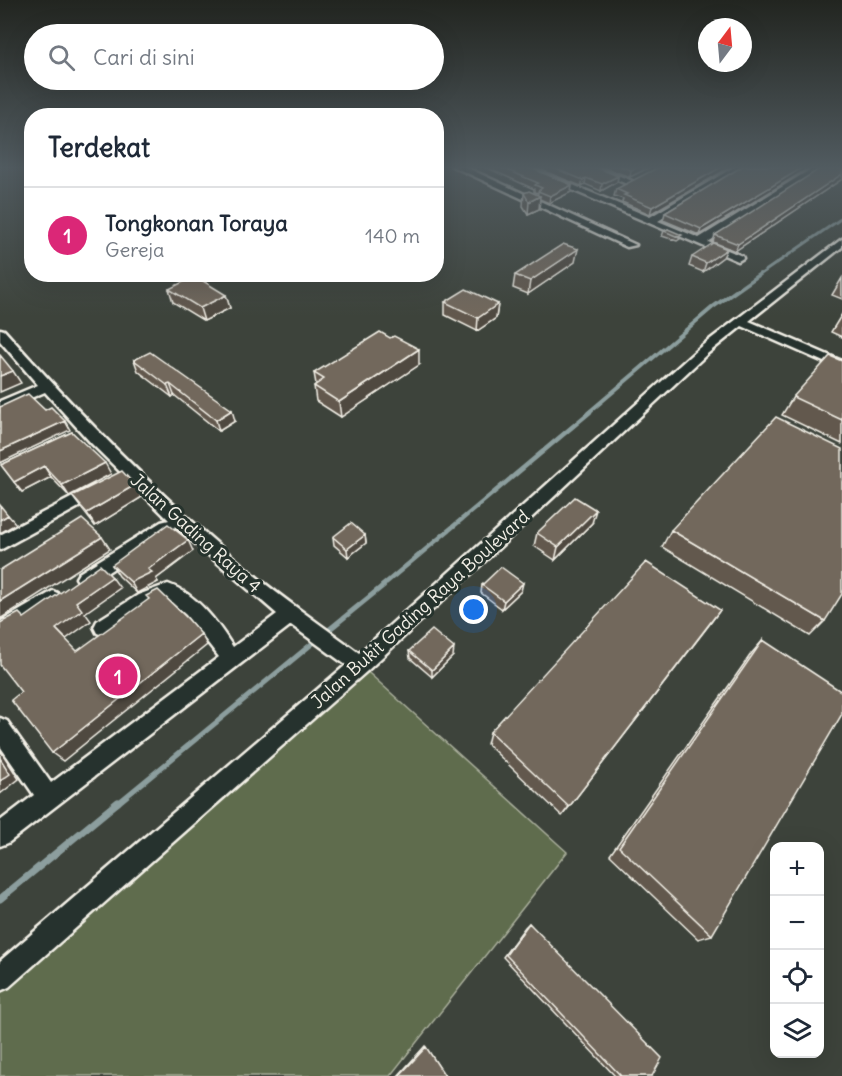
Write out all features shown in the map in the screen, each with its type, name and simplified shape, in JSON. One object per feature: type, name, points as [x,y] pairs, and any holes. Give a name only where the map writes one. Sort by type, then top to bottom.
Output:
[{"type":"street","points":[[567,216],[631,245]]},
{"type":"street","points":[[644,216],[738,258]]},
{"type":"street","points":[[650,220],[656,216]]},
{"type":"street","points":[[700,242],[741,216]]},
{"type":"street","name":"Jalan Bukit Gading Raya Boulevard","points":[[0,978],[352,659],[703,351],[842,242]]},
{"type":"street","points":[[740,321],[842,366]]},
{"type":"street","name":"Jalan Gading Raya 4","points":[[0,333],[119,479],[178,519],[274,602],[352,659]]},
{"type":"street","points":[[0,406],[45,387]]},
{"type":"street","points":[[0,543],[119,479]]},
{"type":"street","points":[[0,632],[178,519]]},
{"type":"street","points":[[102,627],[167,591],[182,598],[230,658]]},
{"type":"street","points":[[0,835],[230,658],[299,619]]},
{"type":"street","points":[[0,728],[49,798]]},
{"type":"green space","points":[[360,665],[567,852],[390,1076],[0,1076],[0,979]]},
{"type":"building","points":[[672,216],[722,216],[701,229]]},
{"type":"building","points":[[745,216],[779,216],[738,244],[715,235]]},
{"type":"building","points":[[668,229],[682,235],[678,237],[664,231]]},
{"type":"building","points":[[713,243],[727,249],[706,263],[692,257]]},
{"type":"building","points":[[563,244],[578,249],[530,281],[515,275]]},
{"type":"building","points":[[183,282],[205,282],[226,295],[200,308],[169,289]]},
{"type":"building","points":[[466,289],[498,304],[478,318],[445,302]]},
{"type":"building","points":[[380,332],[390,338],[394,336],[419,349],[339,402],[314,386],[324,379],[314,373]]},
{"type":"building","points":[[150,352],[232,410],[216,420],[170,384],[167,385],[134,360]]},
{"type":"building","points":[[0,355],[13,371],[0,376]]},
{"type":"building","points":[[830,356],[842,361],[842,420],[793,397]]},
{"type":"building","points":[[28,394],[45,410],[51,407],[65,421],[0,451],[0,407]]},
{"type":"building","points":[[776,417],[842,449],[842,594],[825,621],[671,530]]},
{"type":"building","points":[[72,432],[105,463],[62,485],[44,466],[14,482],[1,465]]},
{"type":"building","points":[[122,471],[135,485],[87,513],[72,496]]},
{"type":"building","points":[[575,497],[596,510],[558,547],[537,533]]},
{"type":"building","points":[[0,505],[8,515],[0,520]]},
{"type":"building","points":[[82,519],[102,537],[0,601],[0,570]]},
{"type":"building","points":[[351,523],[365,535],[347,549],[333,537]]},
{"type":"building","points":[[168,524],[188,540],[148,569],[152,572],[131,582],[112,565]]},
{"type":"building","points":[[646,562],[720,610],[569,807],[490,732]]},
{"type":"building","points":[[100,565],[112,577],[76,602],[82,610],[56,629],[77,651],[149,599],[146,596],[158,590],[201,634],[52,753],[11,700],[21,692],[0,665],[0,623],[19,613],[24,618]]},
{"type":"building","points":[[501,567],[523,583],[504,601],[482,585]]},
{"type":"building","points":[[432,630],[454,648],[432,670],[409,651]]},
{"type":"building","points":[[763,640],[842,692],[842,714],[712,935],[619,847]]},
{"type":"building","points":[[0,758],[10,774],[0,781]]},
{"type":"building","points":[[529,923],[662,1058],[652,1076],[621,1076],[506,955]]},
{"type":"building","points":[[426,1047],[445,1076],[399,1076]]},
{"type":"waterway","points":[[758,276],[842,218]]},
{"type":"waterway","points":[[588,413],[713,307],[760,274]]},
{"type":"waterway","points":[[382,586],[590,412]]},
{"type":"waterway","points":[[325,633],[384,585]]},
{"type":"waterway","points":[[117,804],[319,638]]},
{"type":"waterway","points":[[0,899],[118,802]]},
{"type":"place","name":"Tongkonan Toraya","points":[[118,676]]}]
